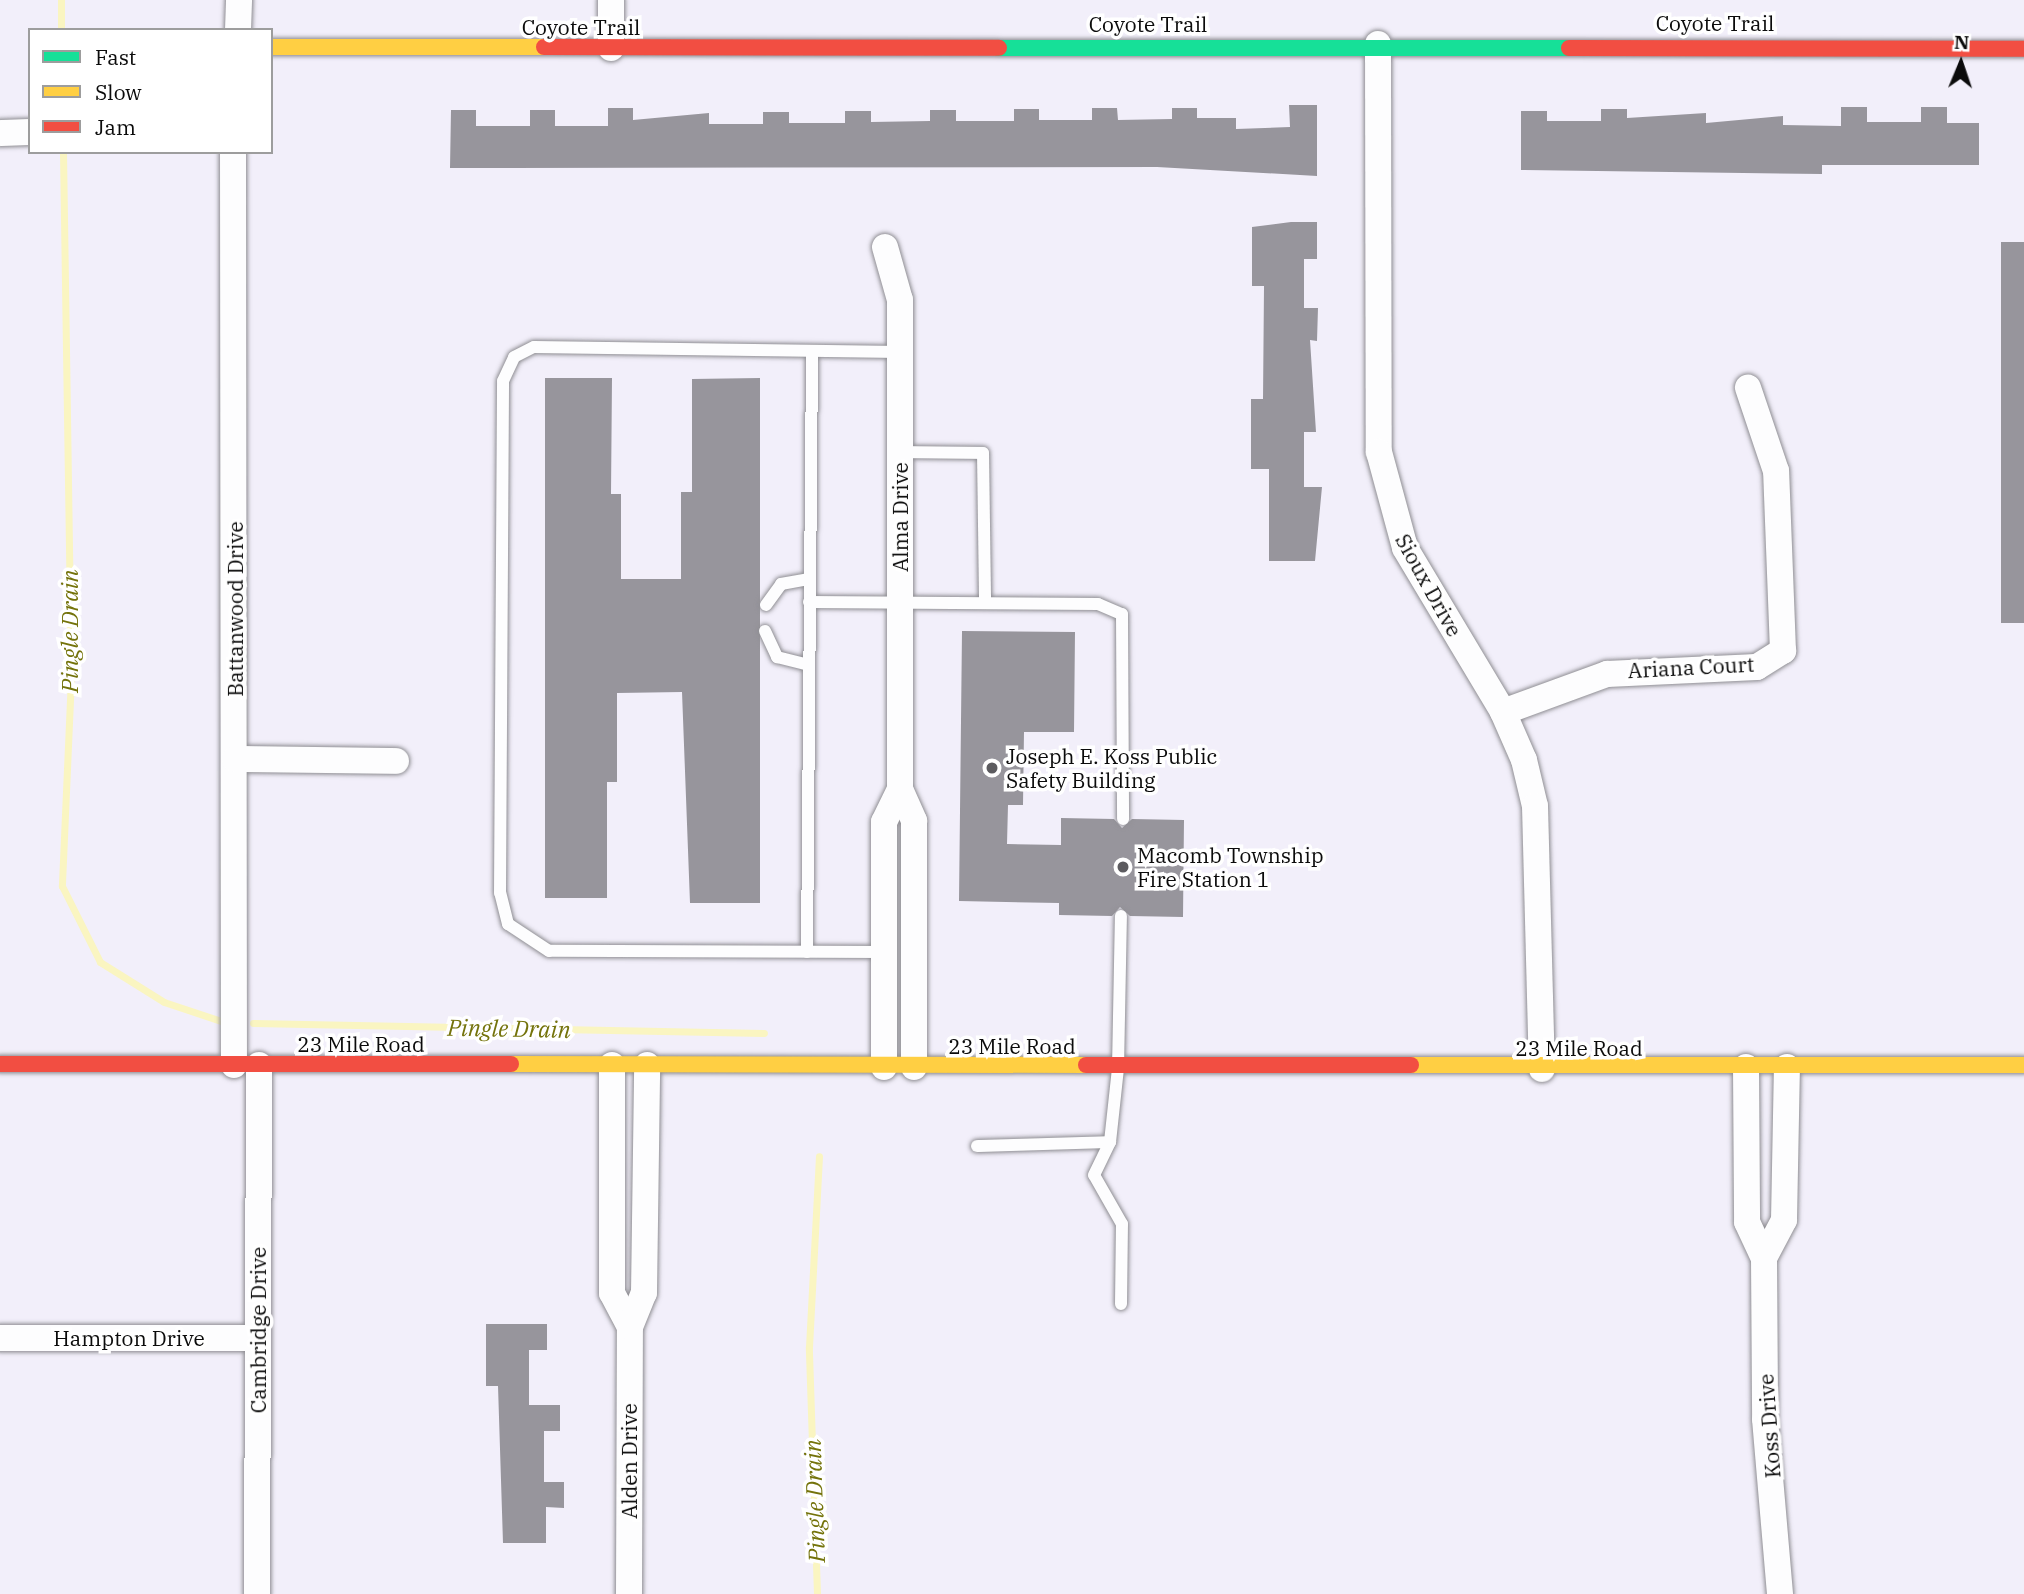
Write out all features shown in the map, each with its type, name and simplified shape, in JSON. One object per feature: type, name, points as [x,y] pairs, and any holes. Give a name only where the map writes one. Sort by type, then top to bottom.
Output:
[{"type":"main road","name":"Coyote Trail","points":[[273,47],[1378,44],[2024,49]]},
{"type":"main road","name":"23 Mile Road","points":[[0,1064],[1542,1069],[2024,1065]]},
{"type":"street","points":[[238,28],[239,0]]},
{"type":"street","points":[[611,0],[611,48]]},
{"type":"street","name":"Sioux Drive","points":[[1378,44],[1385,484],[1405,548],[1503,712],[1535,806],[1542,1069]]},
{"type":"street","points":[[0,133],[28,132]]},
{"type":"street","name":"Battanwood Drive","points":[[233,154],[235,759],[246,1065]]},
{"type":"street","name":"Alma Drive","points":[[885,247],[900,300],[900,789],[914,821],[914,1067]]},
{"type":"street","name":"Ariana Court","points":[[1503,712],[1607,674],[1757,667],[1783,651],[1776,471],[1748,388]]},
{"type":"street","points":[[235,759],[396,761]]},
{"type":"street","name":"Alma Drive","points":[[884,1067],[884,822],[900,789]]},
{"type":"street","name":"Cambridge Drive","points":[[246,1065],[258,1338],[257,1594]]},
{"type":"street","name":"Alden Drive","points":[[612,1065],[611,1293],[630,1327]]},
{"type":"street","name":"Alden Drive","points":[[629,1594],[630,1327],[644,1293],[647,1065]]},
{"type":"street","name":"Koss Drive","points":[[1746,1067],[1747,1222],[1764,1258],[1765,1419],[1780,1594]]},
{"type":"street","name":"Koss Drive","points":[[1764,1258],[1784,1220],[1787,1067]]},
{"type":"street","name":"Hampton Drive","points":[[0,1338],[258,1338]]},
{"type":"lane","points":[[900,352],[534,347],[514,357],[503,382],[499,893],[508,924],[549,951],[807,952],[915,938]]},
{"type":"lane","points":[[807,952],[812,351]]},
{"type":"lane","points":[[900,452],[984,453],[985,603]]},
{"type":"lane","points":[[766,605],[781,584],[810,579]]},
{"type":"lane","points":[[809,602],[1098,604],[1122,614],[1123,819]]},
{"type":"lane","points":[[765,631],[777,657],[809,665]]},
{"type":"lane","points":[[1121,916],[1118,1068],[1110,1142],[1094,1175],[1122,1224],[1121,1304]]},
{"type":"lane","points":[[977,1146],[1110,1142]]},
{"type":"building","points":[[1289,105],[1317,105],[1317,176],[1157,167],[450,168],[451,110],[476,110],[476,126],[530,126],[530,110],[555,110],[555,126],[608,126],[608,108],[633,108],[633,120],[709,113],[709,124],[763,124],[763,112],[789,112],[789,123],[845,123],[845,111],[871,111],[871,122],[930,121],[930,110],[956,110],[956,121],[1014,121],[1014,109],[1039,109],[1039,120],[1092,120],[1092,108],[1117,108],[1118,120],[1172,119],[1172,108],[1197,108],[1197,118],[1236,118],[1236,129],[1290,127]]},
{"type":"building","points":[[1841,107],[1867,107],[1867,122],[1921,122],[1921,107],[1947,107],[1947,123],[1979,123],[1979,165],[1822,165],[1822,174],[1521,170],[1521,111],[1547,111],[1547,121],[1601,121],[1601,109],[1627,109],[1627,118],[1706,113],[1706,123],[1783,116],[1783,125],[1841,126]]},
{"type":"building","points":[[1317,222],[1317,259],[1304,259],[1304,308],[1318,308],[1317,341],[1310,340],[1316,432],[1304,432],[1304,487],[1322,487],[1315,561],[1269,561],[1269,469],[1251,469],[1251,399],[1263,399],[1264,286],[1252,286],[1252,227]]},
{"type":"building","points":[[2001,242],[2024,242],[2024,623],[2001,623]]},
{"type":"building","points":[[545,378],[612,378],[611,494],[621,494],[621,579],[681,579],[681,492],[692,492],[692,379],[760,378],[760,903],[690,903],[682,692],[617,693],[617,782],[607,782],[607,898],[545,898]]},
{"type":"building","name":"Joseph E. Koss Public Safety Building","points":[[962,631],[1075,632],[1074,732],[1024,732],[1023,805],[1008,805],[1007,844],[1061,845],[1061,818],[1114,819],[1122,828],[1132,819],[1184,820],[1183,917],[1130,916],[1120,907],[1112,916],[1059,915],[1059,903],[959,901]]},
{"type":"building","points":[[486,1324],[547,1324],[547,1350],[529,1350],[529,1405],[560,1405],[560,1431],[544,1431],[544,1482],[564,1482],[564,1508],[546,1507],[546,1543],[503,1543],[498,1386],[486,1386]]},
{"type":"waterway","name":"Pingle Drain","points":[[61,0],[61,28]]},
{"type":"waterway","name":"Pingle Drain","points":[[63,154],[71,677],[62,886],[100,962],[164,1002],[224,1022]]},
{"type":"waterway","name":"Pingle Drain","points":[[253,1023],[764,1033]]},
{"type":"waterway","name":"Pingle Drain","points":[[817,1594],[809,1347],[819,1156]]},
{"type":"traffic: fast","points":[[999,48],[1569,48]]},
{"type":"traffic: slow","points":[[273,47],[544,47]]},
{"type":"traffic: slow","points":[[511,1064],[1086,1065]]},
{"type":"traffic: slow","points":[[1411,1065],[2024,1065]]},
{"type":"traffic: jam","points":[[544,47],[999,48]]},
{"type":"traffic: jam","points":[[1569,48],[2024,49]]},
{"type":"traffic: jam","points":[[0,1064],[511,1064]]},
{"type":"traffic: jam","points":[[1086,1065],[1411,1065]]},
{"type":"place","name":"Joseph E. Koss Public Safety Building","points":[[992,768]]},
{"type":"place","name":"Macomb Township Fire Station 1","points":[[1123,867]]}]
